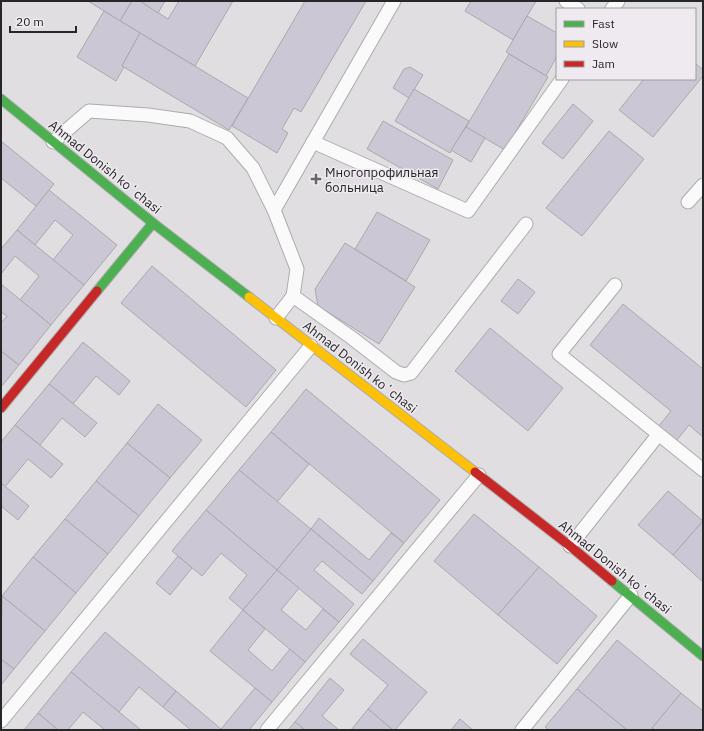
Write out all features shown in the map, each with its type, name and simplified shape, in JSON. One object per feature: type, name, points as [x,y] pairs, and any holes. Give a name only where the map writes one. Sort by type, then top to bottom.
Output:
[{"type":"street","name":"Ahmad Donish koʻchasi","points":[[1,99],[153,223],[570,546],[703,656]]},
{"type":"street","points":[[1,408],[153,223]]},
{"type":"lane","points":[[274,210],[394,1]]},
{"type":"lane","points":[[566,1],[576,8]]},
{"type":"lane","points":[[313,142],[468,211],[561,80]]},
{"type":"lane","points":[[53,142],[89,110],[148,115],[190,121],[227,138],[253,168],[274,210],[297,270],[293,296],[276,318]]},
{"type":"lane","points":[[688,202],[703,185]]},
{"type":"lane","points":[[293,296],[352,338],[396,372],[404,375],[411,372],[526,224]]},
{"type":"lane","points":[[615,285],[559,354],[703,470]]},
{"type":"lane","points":[[1,721],[311,346]]},
{"type":"lane","points":[[570,546],[658,434]]},
{"type":"lane","points":[[266,730],[479,475]]},
{"type":"lane","points":[[522,730],[631,596]]},
{"type":"building","points":[[88,1],[132,1],[120,21]]},
{"type":"building","points":[[132,1],[140,1],[168,19],[179,1],[233,1],[195,66],[120,21]]},
{"type":"building","points":[[140,1],[165,1],[158,13]]},
{"type":"building","points":[[305,1],[366,1],[301,112],[294,108],[282,129],[288,133],[277,153],[232,126]]},
{"type":"building","points":[[471,1],[536,1],[513,40],[465,11]]},
{"type":"building","points":[[104,11],[140,33],[122,66],[124,67],[116,81],[77,57]]},
{"type":"building","points":[[527,16],[556,32],[556,58],[546,76],[506,52]]},
{"type":"building","points":[[140,33],[248,98],[229,130],[122,66]]},
{"type":"building","points":[[509,54],[548,77],[505,150],[466,127]]},
{"type":"building","points":[[696,64],[703,70],[703,76],[653,137],[619,110],[643,80],[696,80]]},
{"type":"building","points":[[410,67],[423,75],[409,98],[393,88],[404,69]]},
{"type":"building","points":[[414,89],[469,121],[450,153],[395,121]]},
{"type":"building","points":[[573,104],[593,121],[563,159],[542,143]]},
{"type":"building","points":[[383,121],[453,160],[438,189],[367,149]]},
{"type":"building","points":[[466,127],[485,138],[471,162],[451,150]]},
{"type":"building","points":[[609,131],[644,159],[582,236],[546,208]]},
{"type":"building","points":[[1,141],[54,184],[36,206],[1,178]]},
{"type":"building","points":[[49,190],[117,245],[84,285],[53,260],[73,235],[55,220],[35,245],[17,230]]},
{"type":"building","points":[[377,212],[430,240],[406,281],[355,249]]},
{"type":"building","points":[[17,230],[84,285],[51,325],[20,300],[39,276],[15,256],[1,274],[1,249]]},
{"type":"building","points":[[345,243],[415,287],[379,344],[318,306],[315,289]]},
{"type":"building","points":[[152,266],[276,370],[246,407],[121,303]]},
{"type":"building","points":[[518,279],[535,292],[518,314],[501,301]]},
{"type":"building","points":[[1,284],[51,325],[19,365],[1,351],[1,323],[7,316],[1,312]]},
{"type":"building","points":[[623,304],[703,369],[703,437],[689,425],[676,441],[658,427],[671,411],[590,345]]},
{"type":"building","points":[[490,328],[563,388],[528,431],[455,371]]},
{"type":"building","points":[[83,342],[130,381],[119,395],[96,376],[73,404],[49,384]]},
{"type":"building","points":[[1,351],[19,365],[1,387]]},
{"type":"building","points":[[49,384],[97,423],[85,437],[62,418],[40,445],[15,425]]},
{"type":"building","points":[[306,389],[440,500],[404,543],[271,432]]},
{"type":"building","points":[[158,404],[202,440],[170,478],[127,443]]},
{"type":"building","points":[[15,425],[63,464],[51,478],[28,459],[5,487],[1,483],[1,442]]},
{"type":"building","points":[[271,432],[309,464],[277,502],[239,470]]},
{"type":"building","points":[[127,443],[170,478],[139,516],[96,481]]},
{"type":"building","points":[[239,470],[311,529],[277,570],[206,510]]},
{"type":"building","points":[[96,481],[139,516],[108,554],[65,519]]},
{"type":"building","points":[[1,483],[29,506],[18,520],[1,506]]},
{"type":"building","points":[[668,491],[703,521],[673,555],[638,525]]},
{"type":"building","points":[[206,510],[277,570],[243,610],[229,598],[247,575],[221,553],[202,576],[172,551]]},
{"type":"building","points":[[474,514],[539,567],[498,615],[434,561]]},
{"type":"building","points":[[319,518],[369,560],[391,533],[404,543],[373,581],[311,529]]},
{"type":"building","points":[[65,519],[108,554],[76,593],[33,557]]},
{"type":"building","points":[[703,521],[703,582],[673,555]]},
{"type":"building","points":[[311,529],[373,581],[362,594],[322,561],[314,570],[354,604],[339,622],[277,570]]},
{"type":"building","points":[[178,556],[192,568],[170,595],[156,583]]},
{"type":"building","points":[[33,557],[76,593],[45,631],[2,596]]},
{"type":"building","points":[[539,567],[597,616],[557,664],[498,615]]},
{"type":"building","points":[[277,570],[299,588],[281,610],[306,630],[323,609],[339,622],[305,662],[243,610]]},
{"type":"building","points":[[2,596],[45,631],[14,669],[1,659]]},
{"type":"building","points":[[243,610],[265,629],[248,650],[272,671],[290,649],[305,662],[272,702],[210,651]]},
{"type":"building","points":[[105,632],[176,691],[163,707],[139,687],[119,712],[71,672]]},
{"type":"building","points":[[363,639],[427,692],[395,730],[393,730],[368,709],[388,685],[350,654]]},
{"type":"building","points":[[617,640],[681,693],[651,730],[627,730],[577,689]]},
{"type":"building","points":[[1,659],[14,669],[1,685]]},
{"type":"building","points":[[71,672],[141,730],[105,730],[83,712],[68,730],[58,730],[38,713]]},
{"type":"building","points":[[330,678],[344,690],[322,716],[339,730],[305,730],[295,722]]},
{"type":"building","points":[[255,688],[272,702],[249,730],[221,729]]},
{"type":"building","points":[[577,689],[627,730],[549,730],[545,727]]},
{"type":"building","points":[[176,691],[223,730],[191,730],[163,707]]},
{"type":"building","points":[[681,693],[703,711],[703,730],[655,730],[652,728]]},
{"type":"building","points":[[368,709],[393,730],[351,730]]},
{"type":"building","points":[[38,713],[58,730],[24,730]]},
{"type":"building","points":[[460,719],[473,730],[451,730]]},
{"type":"building","points":[[295,722],[305,730],[288,730]]},
{"type":"traffic: fast","points":[[1,99],[153,223],[249,297]]},
{"type":"traffic: fast","points":[[97,291],[153,223]]},
{"type":"traffic: fast","points":[[612,581],[703,656]]},
{"type":"traffic: slow","points":[[249,297],[475,472]]},
{"type":"traffic: jam","points":[[1,408],[97,291]]},
{"type":"traffic: jam","points":[[475,472],[570,546],[612,581]]},
{"type":"place","name":"Многопрофильная больница","points":[[316,179]]}]
